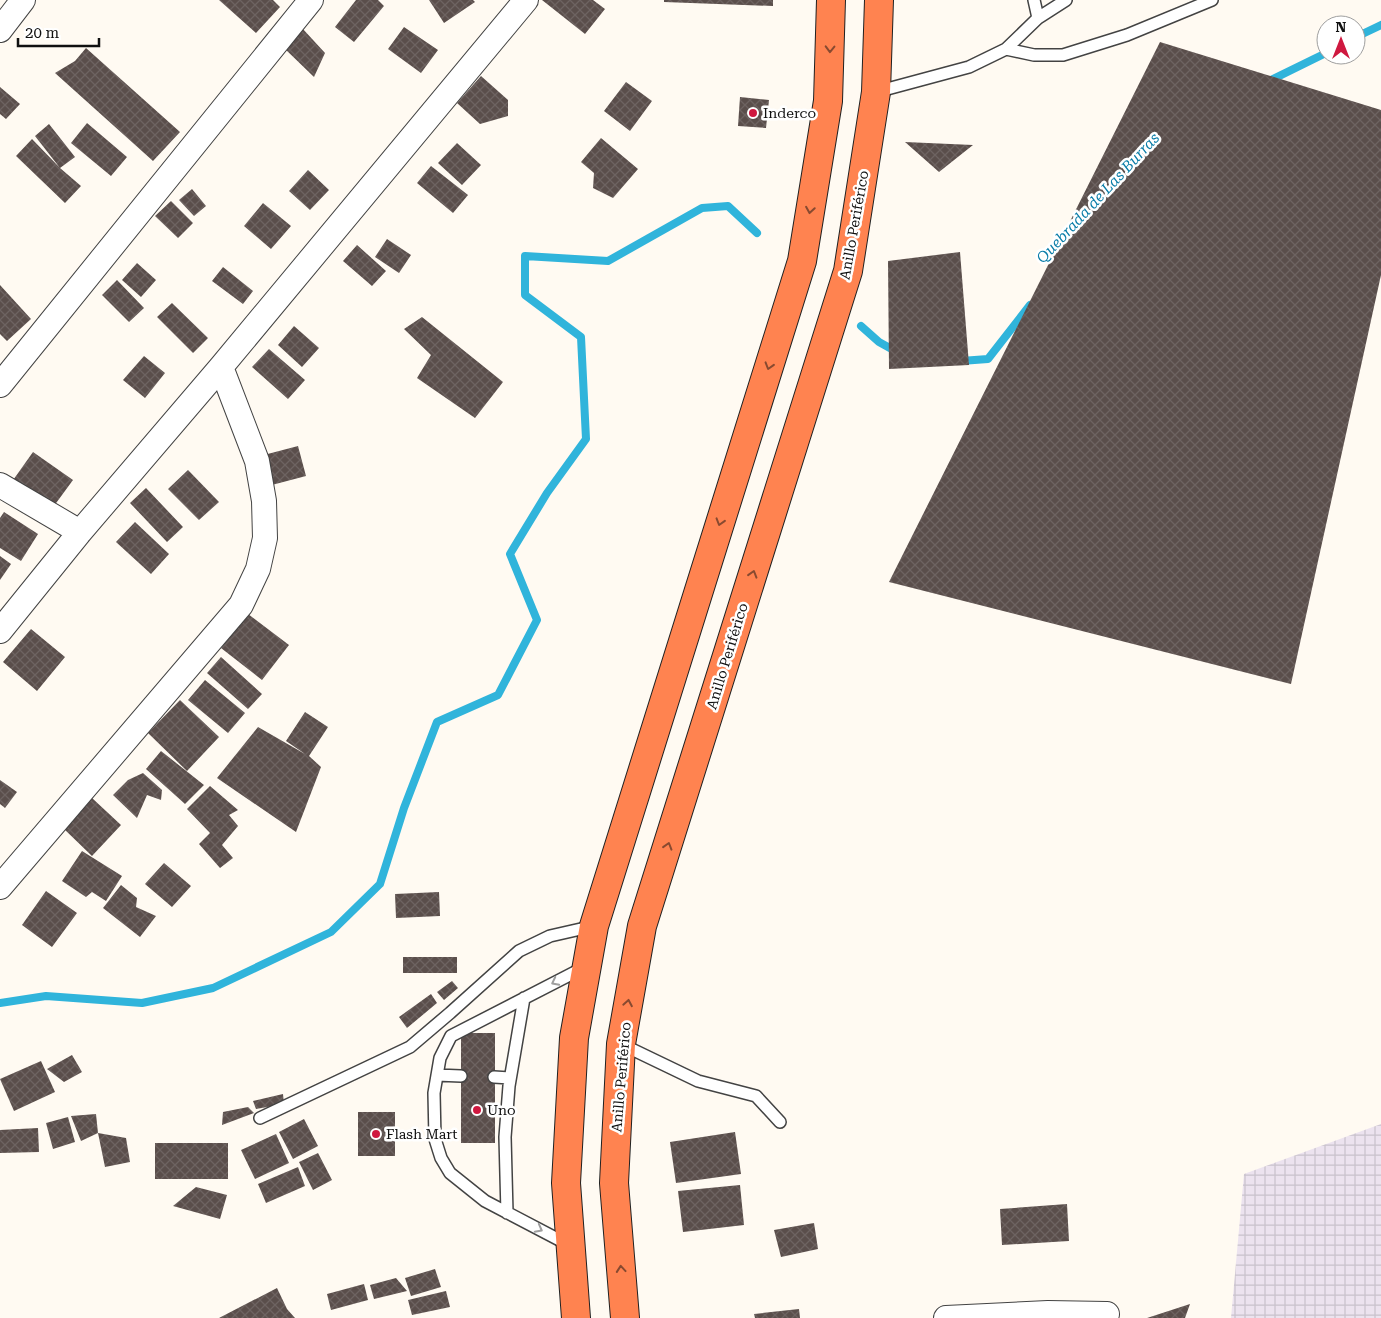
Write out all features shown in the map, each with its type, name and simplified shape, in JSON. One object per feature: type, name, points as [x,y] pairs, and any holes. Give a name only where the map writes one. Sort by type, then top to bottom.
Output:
[{"type":"highway","points":[[576,1318],[566,1183],[574,1038],[594,926],[802,261],[828,101],[831,0]]},
{"type":"highway","name":"Anillo Periférico","points":[[625,1318],[614,1182],[621,1044],[642,926],[848,271],[876,92],[879,0]]},
{"type":"street","points":[[0,30],[23,0]]},
{"type":"street","points":[[0,384],[311,0]]},
{"type":"street","points":[[0,630],[526,0]]},
{"type":"street","points":[[0,887],[241,605],[258,570],[265,538],[264,501],[257,461],[221,367]]},
{"type":"street","points":[[0,484],[80,532]]},
{"type":"street","points":[[946,1318],[1048,1313],[1107,1314]]},
{"type":"lane","points":[[1034,0],[1038,18]]},
{"type":"lane","points":[[876,92],[969,67],[1006,49],[1038,18],[1066,0]]},
{"type":"lane","points":[[1006,49],[1034,55],[1063,55],[1127,35],[1212,0]]},
{"type":"lane","points":[[260,1118],[410,1047],[520,951],[550,936],[594,926]]},
{"type":"lane","points":[[570,1246],[485,1201],[450,1173],[440,1158],[435,1139],[434,1093],[440,1058],[452,1036],[587,966]]},
{"type":"lane","points":[[507,1213],[505,1136],[510,1078],[524,998]]},
{"type":"lane","points":[[621,1044],[698,1081],[756,1096],[780,1122]]},
{"type":"lane","points":[[438,1075],[461,1076]]},
{"type":"lane","points":[[494,1077],[510,1078]]},
{"type":"shaded area","points":[[1381,1124],[1381,1318],[1231,1318],[1244,1174]]},
{"type":"building","points":[[219,0],[273,0],[280,7],[256,33]]},
{"type":"building","points":[[356,0],[378,0],[384,6],[354,42],[335,27]]},
{"type":"building","points":[[429,0],[473,0],[475,2],[444,23]]},
{"type":"building","points":[[542,0],[593,0],[605,9],[585,34]]},
{"type":"building","points":[[664,0],[773,0],[773,6],[664,2]]},
{"type":"building","points":[[404,27],[438,50],[421,73],[388,49]]},
{"type":"building","points":[[302,28],[325,53],[314,77],[284,48]]},
{"type":"building","points":[[1160,42],[1381,110],[1381,275],[1291,684],[889,582]]},
{"type":"building","points":[[86,48],[180,132],[153,161],[55,73],[75,61]]},
{"type":"building","points":[[481,76],[508,100],[508,116],[480,124],[457,103]]},
{"type":"building","points":[[626,82],[652,101],[630,131],[604,111]]},
{"type":"building","points":[[0,87],[20,104],[6,119],[0,114]]},
{"type":"building","name":"Inderco","points":[[740,97],[769,100],[766,128],[738,126]]},
{"type":"building","points":[[87,123],[127,157],[111,176],[71,143]]},
{"type":"building","points":[[49,124],[75,157],[60,168],[35,136]]},
{"type":"building","points":[[601,138],[638,169],[613,198],[593,188],[594,173],[581,162]]},
{"type":"building","points":[[32,139],[60,168],[81,186],[65,203],[16,156]]},
{"type":"building","points":[[905,142],[973,145],[939,172]]},
{"type":"building","points":[[457,143],[481,165],[462,185],[438,163]]},
{"type":"building","points":[[431,166],[468,195],[453,213],[417,183]]},
{"type":"building","points":[[308,170],[329,190],[310,210],[289,191]]},
{"type":"building","points":[[192,189],[206,206],[194,216],[179,200]]},
{"type":"building","points":[[171,201],[193,223],[178,238],[155,216]]},
{"type":"building","points":[[263,203],[291,226],[271,249],[244,226]]},
{"type":"building","points":[[387,239],[411,255],[399,273],[375,257]]},
{"type":"building","points":[[357,245],[386,271],[372,286],[343,261]]},
{"type":"building","points":[[960,252],[969,365],[889,369],[888,261]]},
{"type":"building","points":[[137,263],[156,280],[141,297],[122,280]]},
{"type":"building","points":[[223,267],[253,291],[243,304],[212,281]]},
{"type":"building","points":[[117,280],[144,308],[129,322],[102,295]]},
{"type":"building","points":[[0,285],[31,319],[7,341],[0,334]]},
{"type":"building","points":[[172,303],[208,338],[193,353],[157,317]]},
{"type":"building","points":[[422,317],[503,382],[475,418],[417,378],[431,355],[404,329]]},
{"type":"building","points":[[294,326],[319,348],[302,367],[278,345]]},
{"type":"building","points":[[269,349],[305,380],[288,399],[252,367]]},
{"type":"building","points":[[144,356],[165,373],[145,398],[123,380]]},
{"type":"building","points":[[298,446],[306,476],[268,486],[260,456]]},
{"type":"building","points":[[33,452],[73,480],[51,510],[11,483]]},
{"type":"building","points":[[188,470],[219,502],[199,520],[168,489]]},
{"type":"building","points":[[146,488],[183,527],[167,542],[130,503]]},
{"type":"building","points":[[4,512],[38,534],[21,561],[0,548],[0,518]]},
{"type":"building","points":[[135,522],[169,554],[151,574],[116,542]]},
{"type":"building","points":[[0,556],[11,564],[0,580]]},
{"type":"building","points":[[248,614],[289,645],[262,680],[221,648]]},
{"type":"building","points":[[31,629],[65,657],[37,691],[3,662]]},
{"type":"building","points":[[221,657],[262,694],[248,709],[207,673]]},
{"type":"building","points":[[205,680],[245,713],[228,733],[188,700]]},
{"type":"building","points":[[180,700],[219,737],[187,771],[148,733]]},
{"type":"building","points":[[305,712],[328,727],[309,756],[321,767],[296,832],[217,778],[258,727],[305,754],[286,741]]},
{"type":"building","points":[[161,751],[204,785],[185,804],[146,769]]},
{"type":"building","points":[[143,773],[162,790],[161,800],[147,795],[137,818],[113,795],[128,780]]},
{"type":"building","points":[[0,780],[17,792],[5,808],[0,804]]},
{"type":"building","points":[[210,786],[238,810],[229,815],[238,826],[222,845],[233,858],[220,868],[199,844],[210,833],[187,809]]},
{"type":"building","points":[[92,798],[121,825],[92,856],[63,828]]},
{"type":"building","points":[[82,851],[122,876],[106,901],[92,892],[86,897],[62,881]]},
{"type":"building","points":[[164,863],[191,886],[172,907],[145,884]]},
{"type":"building","points":[[121,885],[137,898],[136,907],[156,916],[140,937],[103,908]]},
{"type":"building","points":[[46,891],[77,913],[52,947],[22,925]]},
{"type":"building","points":[[439,892],[440,916],[396,918],[395,894]]},
{"type":"building","points":[[403,957],[457,957],[457,973],[403,973]]},
{"type":"building","points":[[452,981],[458,988],[444,1000],[437,992]]},
{"type":"building","points":[[431,994],[437,1003],[407,1028],[399,1017]]},
{"type":"building","name":"Uno","points":[[461,1033],[495,1033],[495,1143],[461,1143]]},
{"type":"building","points":[[72,1055],[82,1072],[64,1082],[47,1069]]},
{"type":"building","points":[[41,1061],[55,1092],[14,1111],[0,1079]]},
{"type":"building","points":[[283,1094],[284,1104],[256,1109],[253,1101]]},
{"type":"building","points":[[248,1107],[254,1113],[222,1125],[223,1112]]},
{"type":"building","name":"Flash Mart","points":[[358,1112],[395,1112],[395,1156],[358,1156]]},
{"type":"building","points":[[96,1114],[98,1133],[81,1141],[71,1116]]},
{"type":"building","points":[[68,1117],[75,1142],[53,1149],[46,1123]]},
{"type":"building","points":[[304,1119],[318,1146],[293,1159],[279,1132]]},
{"type":"building","points":[[38,1128],[39,1152],[0,1153],[0,1130]]},
{"type":"building","points":[[735,1132],[741,1174],[676,1183],[670,1142]]},
{"type":"building","points":[[98,1133],[126,1138],[130,1162],[105,1167]]},
{"type":"building","points":[[276,1134],[289,1163],[255,1179],[241,1150]]},
{"type":"building","points":[[155,1143],[228,1143],[228,1179],[155,1179]]},
{"type":"building","points":[[318,1153],[332,1180],[313,1190],[299,1162]]},
{"type":"building","points":[[298,1167],[305,1186],[266,1203],[258,1184]]},
{"type":"building","points":[[740,1185],[744,1225],[683,1232],[678,1191]]},
{"type":"building","points":[[196,1187],[227,1195],[220,1219],[173,1206]]},
{"type":"building","points":[[1067,1204],[1069,1241],[1002,1245],[1000,1209]]},
{"type":"building","points":[[814,1223],[818,1249],[781,1257],[774,1230]]},
{"type":"building","points":[[435,1269],[441,1287],[411,1296],[405,1278]]},
{"type":"building","points":[[396,1278],[407,1291],[374,1299],[370,1285]]},
{"type":"building","points":[[364,1284],[368,1300],[331,1310],[327,1294]]},
{"type":"building","points":[[277,1288],[287,1309],[295,1318],[219,1318]]},
{"type":"building","points":[[446,1291],[450,1307],[412,1315],[408,1300]]},
{"type":"building","points":[[1190,1304],[1185,1318],[1147,1318]]},
{"type":"building","points":[[799,1309],[800,1318],[755,1318],[754,1314]]},
{"type":"waterway","name":"Quebrada de Las Burras","points":[[1366,32],[1381,25]]},
{"type":"waterway","name":"Quebrada de Las Burras","points":[[1267,82],[1316,58]]},
{"type":"waterway","name":"Quebrada de Las Burras","points":[[0,1003],[46,996],[142,1003],[213,988],[331,932],[380,884],[404,808],[437,722],[498,695],[537,620],[510,554],[547,493],[586,439],[581,337],[525,295],[525,256],[608,261],[702,208],[728,206],[757,233]]},
{"type":"waterway","name":"Quebrada de Las Burras","points":[[961,361],[988,359],[1030,305]]},
{"type":"waterway","name":"Quebrada de Las Burras","points":[[861,326],[879,342],[897,352]]},
{"type":"place","name":"Inderco","points":[[753,113]]},
{"type":"place","name":"Uno","points":[[477,1110]]},
{"type":"place","name":"Flash Mart","points":[[376,1134]]}]
